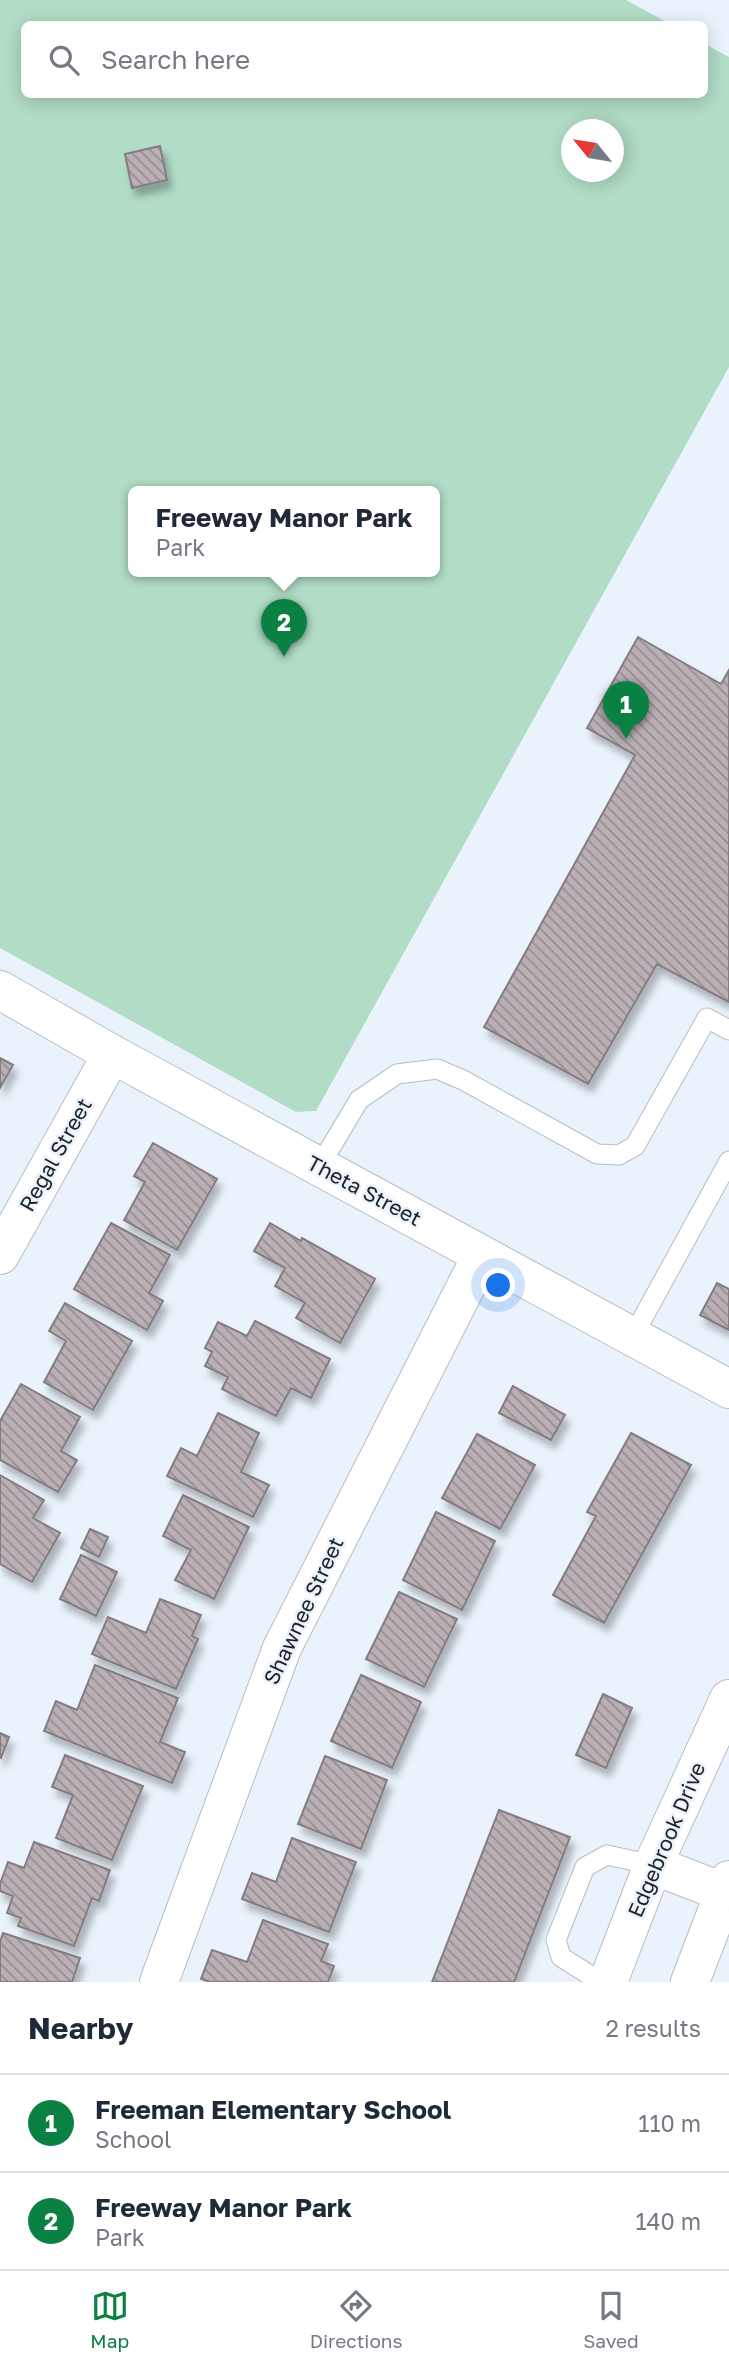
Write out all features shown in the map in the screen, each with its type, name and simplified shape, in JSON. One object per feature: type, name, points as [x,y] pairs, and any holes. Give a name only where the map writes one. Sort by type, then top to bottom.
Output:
[{"type":"street","name":"Theta Street","points":[[0,990],[319,1167],[729,1389]]},
{"type":"street","name":"Regal Street","points":[[0,1255],[113,1054]]},
{"type":"street","name":"Shawnee Street","points":[[159,1982],[282,1648],[482,1255]]},
{"type":"street","name":"Edgebrook Drive","points":[[608,1982],[653,1865],[729,1699]]},
{"type":"street","points":[[653,1865],[726,1886],[690,1982]]},
{"type":"lane","points":[[319,1167],[359,1100],[397,1074],[437,1069],[463,1080],[597,1154],[619,1155],[635,1146],[707,1018],[729,1030]]},
{"type":"lane","points":[[633,1336],[729,1160]]},
{"type":"lane","points":[[601,1982],[561,1957],[556,1940],[585,1867],[607,1855],[653,1865]]},
{"type":"green space","points":[[0,0],[626,0],[664,21],[21,21],[21,98],[708,98],[708,46],[729,57],[729,367],[316,1111],[296,1112],[0,948]]},
{"type":"building","points":[[160,146],[167,180],[132,188],[125,154]]},
{"type":"building","points":[[638,637],[721,684],[729,670],[729,1002],[657,964],[588,1084],[484,1027],[635,755],[587,728]]},
{"type":"building","points":[[0,1058],[13,1065],[0,1088]]},
{"type":"building","points":[[153,1143],[217,1179],[177,1250],[124,1220],[145,1182],[134,1176]]},
{"type":"building","points":[[111,1223],[170,1255],[149,1293],[163,1301],[147,1330],[74,1289]]},
{"type":"building","points":[[270,1223],[375,1279],[340,1343],[296,1318],[305,1303],[275,1286],[285,1268],[254,1251]]},
{"type":"building","points":[[717,1283],[729,1289],[729,1330],[700,1315]]},
{"type":"building","points":[[65,1303],[132,1341],[93,1410],[44,1382],[66,1341],[49,1331]]},
{"type":"building","points":[[255,1321],[330,1359],[311,1398],[291,1388],[276,1416],[222,1389],[228,1377],[205,1366],[212,1352],[205,1348],[218,1322],[247,1336]]},
{"type":"building","points":[[21,1384],[80,1417],[61,1451],[77,1460],[58,1492],[0,1460],[0,1421]]},
{"type":"building","points":[[513,1386],[565,1415],[551,1440],[499,1413]]},
{"type":"building","points":[[218,1413],[259,1433],[241,1472],[269,1485],[253,1517],[167,1476],[181,1448],[197,1456]]},
{"type":"building","points":[[631,1433],[691,1465],[604,1623],[553,1595],[596,1516],[587,1512]]},
{"type":"building","points":[[477,1434],[535,1465],[500,1529],[442,1498]]},
{"type":"building","points":[[0,1475],[44,1500],[33,1518],[60,1533],[32,1582],[0,1564]]},
{"type":"building","points":[[183,1495],[249,1527],[214,1599],[175,1580],[191,1550],[163,1536]]},
{"type":"building","points":[[436,1512],[495,1541],[462,1610],[403,1580]]},
{"type":"building","points":[[90,1529],[108,1537],[99,1557],[81,1548]]},
{"type":"building","points":[[81,1555],[117,1572],[96,1616],[60,1599]]},
{"type":"building","points":[[399,1592],[457,1619],[424,1687],[366,1659]]},
{"type":"building","points":[[160,1599],[201,1615],[192,1636],[198,1639],[176,1689],[92,1654],[108,1617],[146,1633]]},
{"type":"building","points":[[95,1665],[178,1698],[160,1742],[185,1752],[172,1783],[44,1731],[56,1701],[77,1710]]},
{"type":"building","points":[[361,1675],[421,1702],[392,1768],[331,1741]]},
{"type":"building","points":[[603,1694],[632,1708],[606,1768],[576,1755]]},
{"type":"building","points":[[0,1733],[9,1737],[1,1758],[0,1757]]},
{"type":"building","points":[[65,1755],[143,1786],[112,1860],[56,1838],[73,1795],[52,1787]]},
{"type":"building","points":[[325,1756],[387,1780],[361,1849],[298,1824]]},
{"type":"building","points":[[499,1810],[570,1837],[514,1982],[432,1982]]},
{"type":"building","points":[[292,1838],[356,1862],[329,1932],[242,1899],[252,1873],[276,1882]]},
{"type":"building","points":[[34,1842],[110,1870],[99,1901],[92,1898],[74,1946],[18,1926],[21,1918],[7,1913],[13,1896],[0,1891],[0,1884],[8,1862],[24,1868]]},
{"type":"building","points":[[263,1920],[328,1944],[321,1961],[334,1966],[328,1982],[210,1982],[201,1979],[212,1950],[247,1962]]},
{"type":"building","points":[[3,1933],[80,1958],[72,1982],[0,1982],[0,1942]]},
{"type":"place","name":"Freeway Manor Park","points":[[284,657]]},
{"type":"place","name":"Freeman Elementary School","points":[[626,739]]}]
